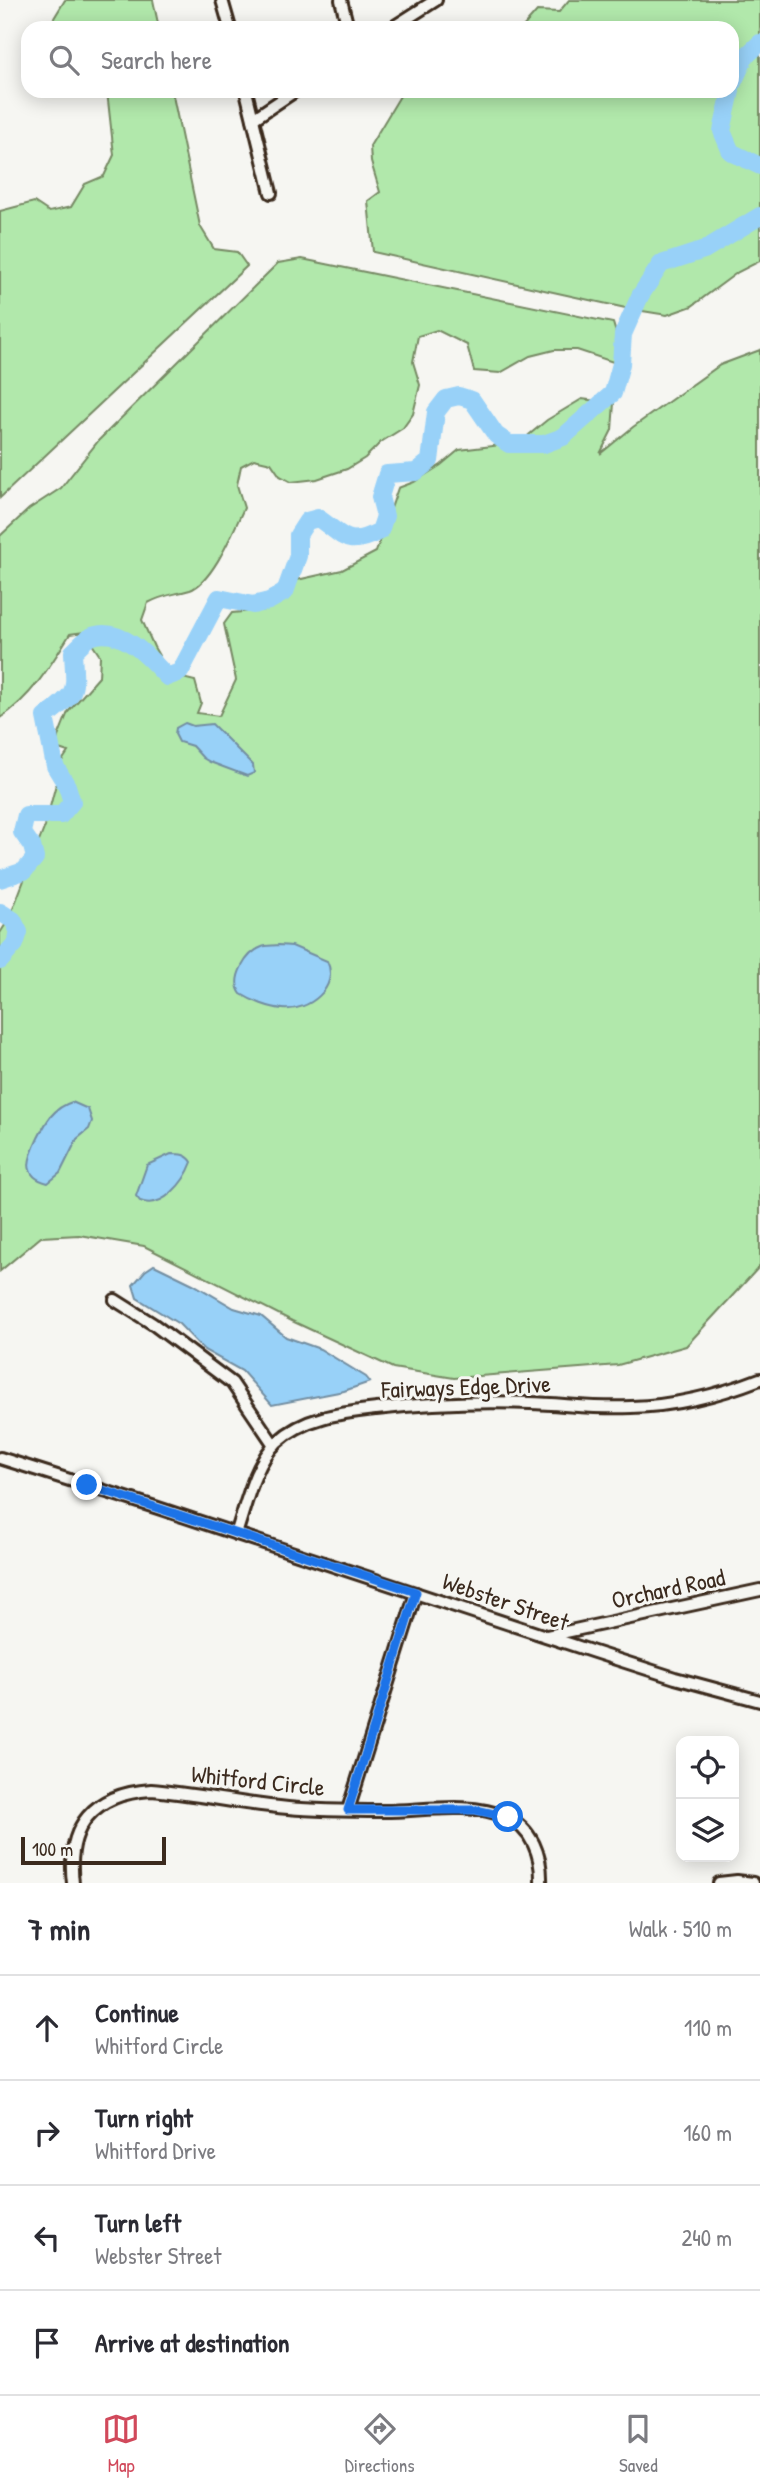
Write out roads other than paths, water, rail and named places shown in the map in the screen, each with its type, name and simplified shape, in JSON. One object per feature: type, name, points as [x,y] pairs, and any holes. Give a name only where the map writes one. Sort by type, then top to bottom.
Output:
[{"type":"street","points":[[222,0],[227,21]]},
{"type":"street","points":[[341,0],[346,21]]},
{"type":"street","points":[[403,21],[436,0]]},
{"type":"street","points":[[248,98],[271,193]]},
{"type":"street","points":[[253,119],[284,98]]},
{"type":"street","points":[[115,1300],[153,1324],[232,1383],[274,1445]]},
{"type":"street","name":"Fairways Edge Drive","points":[[236,1534],[259,1470],[274,1445],[309,1422],[359,1411],[434,1403],[634,1407],[701,1398],[760,1379]]},
{"type":"street","name":"Webster Street","points":[[0,1458],[675,1678],[760,1701]]},
{"type":"street","name":"Orchard Road","points":[[545,1636],[760,1590]]},
{"type":"street","points":[[348,1810],[416,1592]]},
{"type":"street","name":"Whitford Circle","points":[[73,1883],[71,1860],[74,1839],[81,1825],[100,1804],[133,1791],[172,1792],[286,1808],[476,1810],[508,1817],[519,1824],[534,1845],[541,1869],[541,1883]]},
{"type":"street","points":[[719,1883],[753,1883]]},
{"type":"water","points":[[185,723],[193,726],[212,724],[253,765],[254,773],[247,776],[210,762],[192,746],[179,742],[175,734],[176,728]]},
{"type":"water","points":[[264,946],[292,946],[327,961],[330,971],[329,980],[319,996],[293,1009],[256,1002],[241,994],[238,988],[241,967],[250,955]]},
{"type":"water","points":[[72,1102],[88,1109],[92,1121],[89,1129],[77,1139],[60,1173],[48,1183],[39,1180],[30,1171],[32,1152],[51,1116]]},
{"type":"water","points":[[171,1154],[186,1156],[192,1162],[179,1185],[165,1198],[149,1203],[140,1201],[136,1196],[147,1165]]},
{"type":"water","points":[[154,1265],[234,1308],[261,1316],[286,1337],[320,1349],[370,1382],[344,1391],[272,1405],[242,1371],[204,1350],[179,1324],[137,1298],[133,1285]]},
{"type":"waterway","points":[[739,70],[745,57],[760,43]]},
{"type":"waterway","points":[[729,98],[722,131],[731,152],[760,166]]},
{"type":"waterway","points":[[0,879],[24,871],[35,858],[32,846],[22,832],[26,815],[61,815],[72,802],[67,786],[55,766],[45,717],[69,696],[74,684],[73,652],[86,640],[101,634],[112,635],[133,645],[167,677],[180,672],[219,598],[253,605],[269,601],[285,592],[298,556],[298,535],[307,521],[318,518],[341,535],[353,539],[380,531],[385,516],[380,497],[387,474],[416,472],[430,461],[436,412],[446,399],[459,396],[472,400],[496,435],[509,444],[544,444],[563,437],[613,393],[621,364],[623,334],[640,296],[661,264],[704,250],[760,216]]},
{"type":"waterway","points":[[0,912],[13,920],[19,932],[15,944],[0,961]]}]
